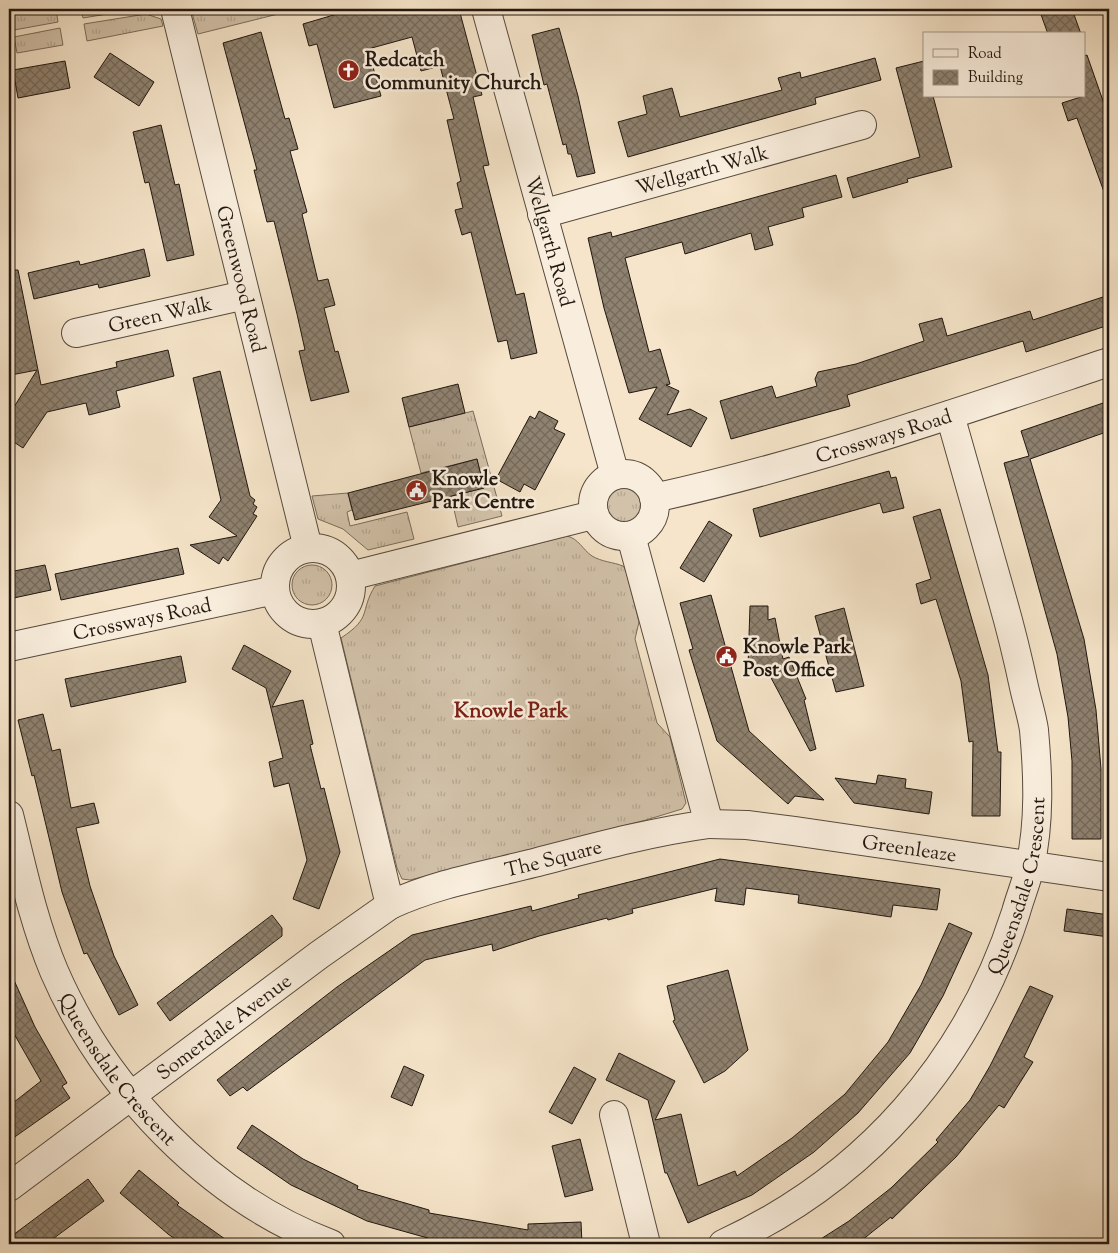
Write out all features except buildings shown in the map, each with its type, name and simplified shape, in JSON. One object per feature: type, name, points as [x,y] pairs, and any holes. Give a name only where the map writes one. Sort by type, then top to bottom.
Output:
[{"type":"street","name":"Greenwood Road","points":[[175,9],[308,548]]},
{"type":"street","name":"Wellgarth Road","points":[[486,9],[615,475]]},
{"type":"street","name":"Wellgarth Walk","points":[[542,214],[862,125]]},
{"type":"street","name":"Green Walk","points":[[76,333],[245,295]]},
{"type":"street","name":"Crossways Road","points":[[654,498],[729,482],[950,415],[1109,362]]},
{"type":"street","name":"Queensdale Crescent","points":[[723,1244],[767,1223],[806,1199],[849,1166],[905,1112],[955,1044],[992,978],[1030,865],[1037,800],[1034,728],[1013,636],[950,415]]},
{"type":"street","points":[[615,475],[635,476],[650,489],[654,498],[652,518],[647,527],[631,536],[618,536],[607,532],[598,525],[593,514],[594,495],[598,486],[615,475]]},
{"type":"street","points":[[350,576],[593,514]]},
{"type":"street","points":[[631,536],[709,824]]},
{"type":"street","points":[[308,548],[321,548],[334,554],[344,564],[350,576],[352,588],[346,605],[334,618],[322,623],[306,623],[292,617],[280,605],[275,590],[276,578],[287,558],[296,552],[308,548]]},
{"type":"street","name":"Crossways Road","points":[[9,647],[275,590]]},
{"type":"street","points":[[322,623],[390,905]]},
{"type":"street","name":"Queensdale Crescent","points":[[9,815],[35,917],[54,971],[83,1027],[130,1095],[197,1164],[252,1205],[310,1236],[331,1244]]},
{"type":"street","name":"Greenleaze","points":[[709,824],[747,825],[785,830],[1109,877]]},
{"type":"street","name":"The Square","points":[[390,905],[412,895],[477,877],[668,829],[709,824]]},
{"type":"street","name":"Somerdale Avenue","points":[[9,1187],[130,1095],[390,905]]},
{"type":"street","points":[[614,1115],[646,1244]]},
{"type":"green space","points":[[37,9],[56,9],[58,22],[14,30],[11,13]]},
{"type":"green space","points":[[81,9],[138,9],[83,18]]},
{"type":"green space","points":[[193,9],[298,9],[198,34],[192,13]]},
{"type":"green space","points":[[146,14],[161,19],[163,26],[87,41],[84,24]]},
{"type":"green space","points":[[60,28],[63,45],[17,53],[14,37]]},
{"type":"green space","points":[[473,411],[502,516],[458,527],[451,496],[484,488],[477,459],[421,473],[409,427]]},
{"type":"green space","points":[[624,483],[639,489],[645,504],[639,519],[624,525],[609,519],[603,504],[609,489]]},
{"type":"green space","points":[[348,493],[352,510],[347,512],[350,526],[407,512],[414,539],[368,550],[343,529],[318,519],[312,496]]},
{"type":"green space","points":[[567,536],[575,539],[592,556],[623,566],[626,570],[639,622],[635,639],[657,723],[670,737],[686,803],[682,809],[646,820],[410,880],[402,879],[397,868],[341,638],[358,625],[362,619],[367,602],[375,586]]},
{"type":"green space","points":[[316,565],[323,568],[329,574],[332,585],[331,593],[323,602],[316,605],[308,605],[301,602],[293,593],[292,581],[295,574],[304,566]]},
{"type":"place","name":"Redcatch Community Church","points":[[349,71]]},
{"type":"place","name":"Knowle Park Centre","points":[[416,490]]},
{"type":"place","name":"Knowle Park Post Office","points":[[727,657]]},
{"type":"district","name":"Knowle Park","points":[[511,710]]}]
